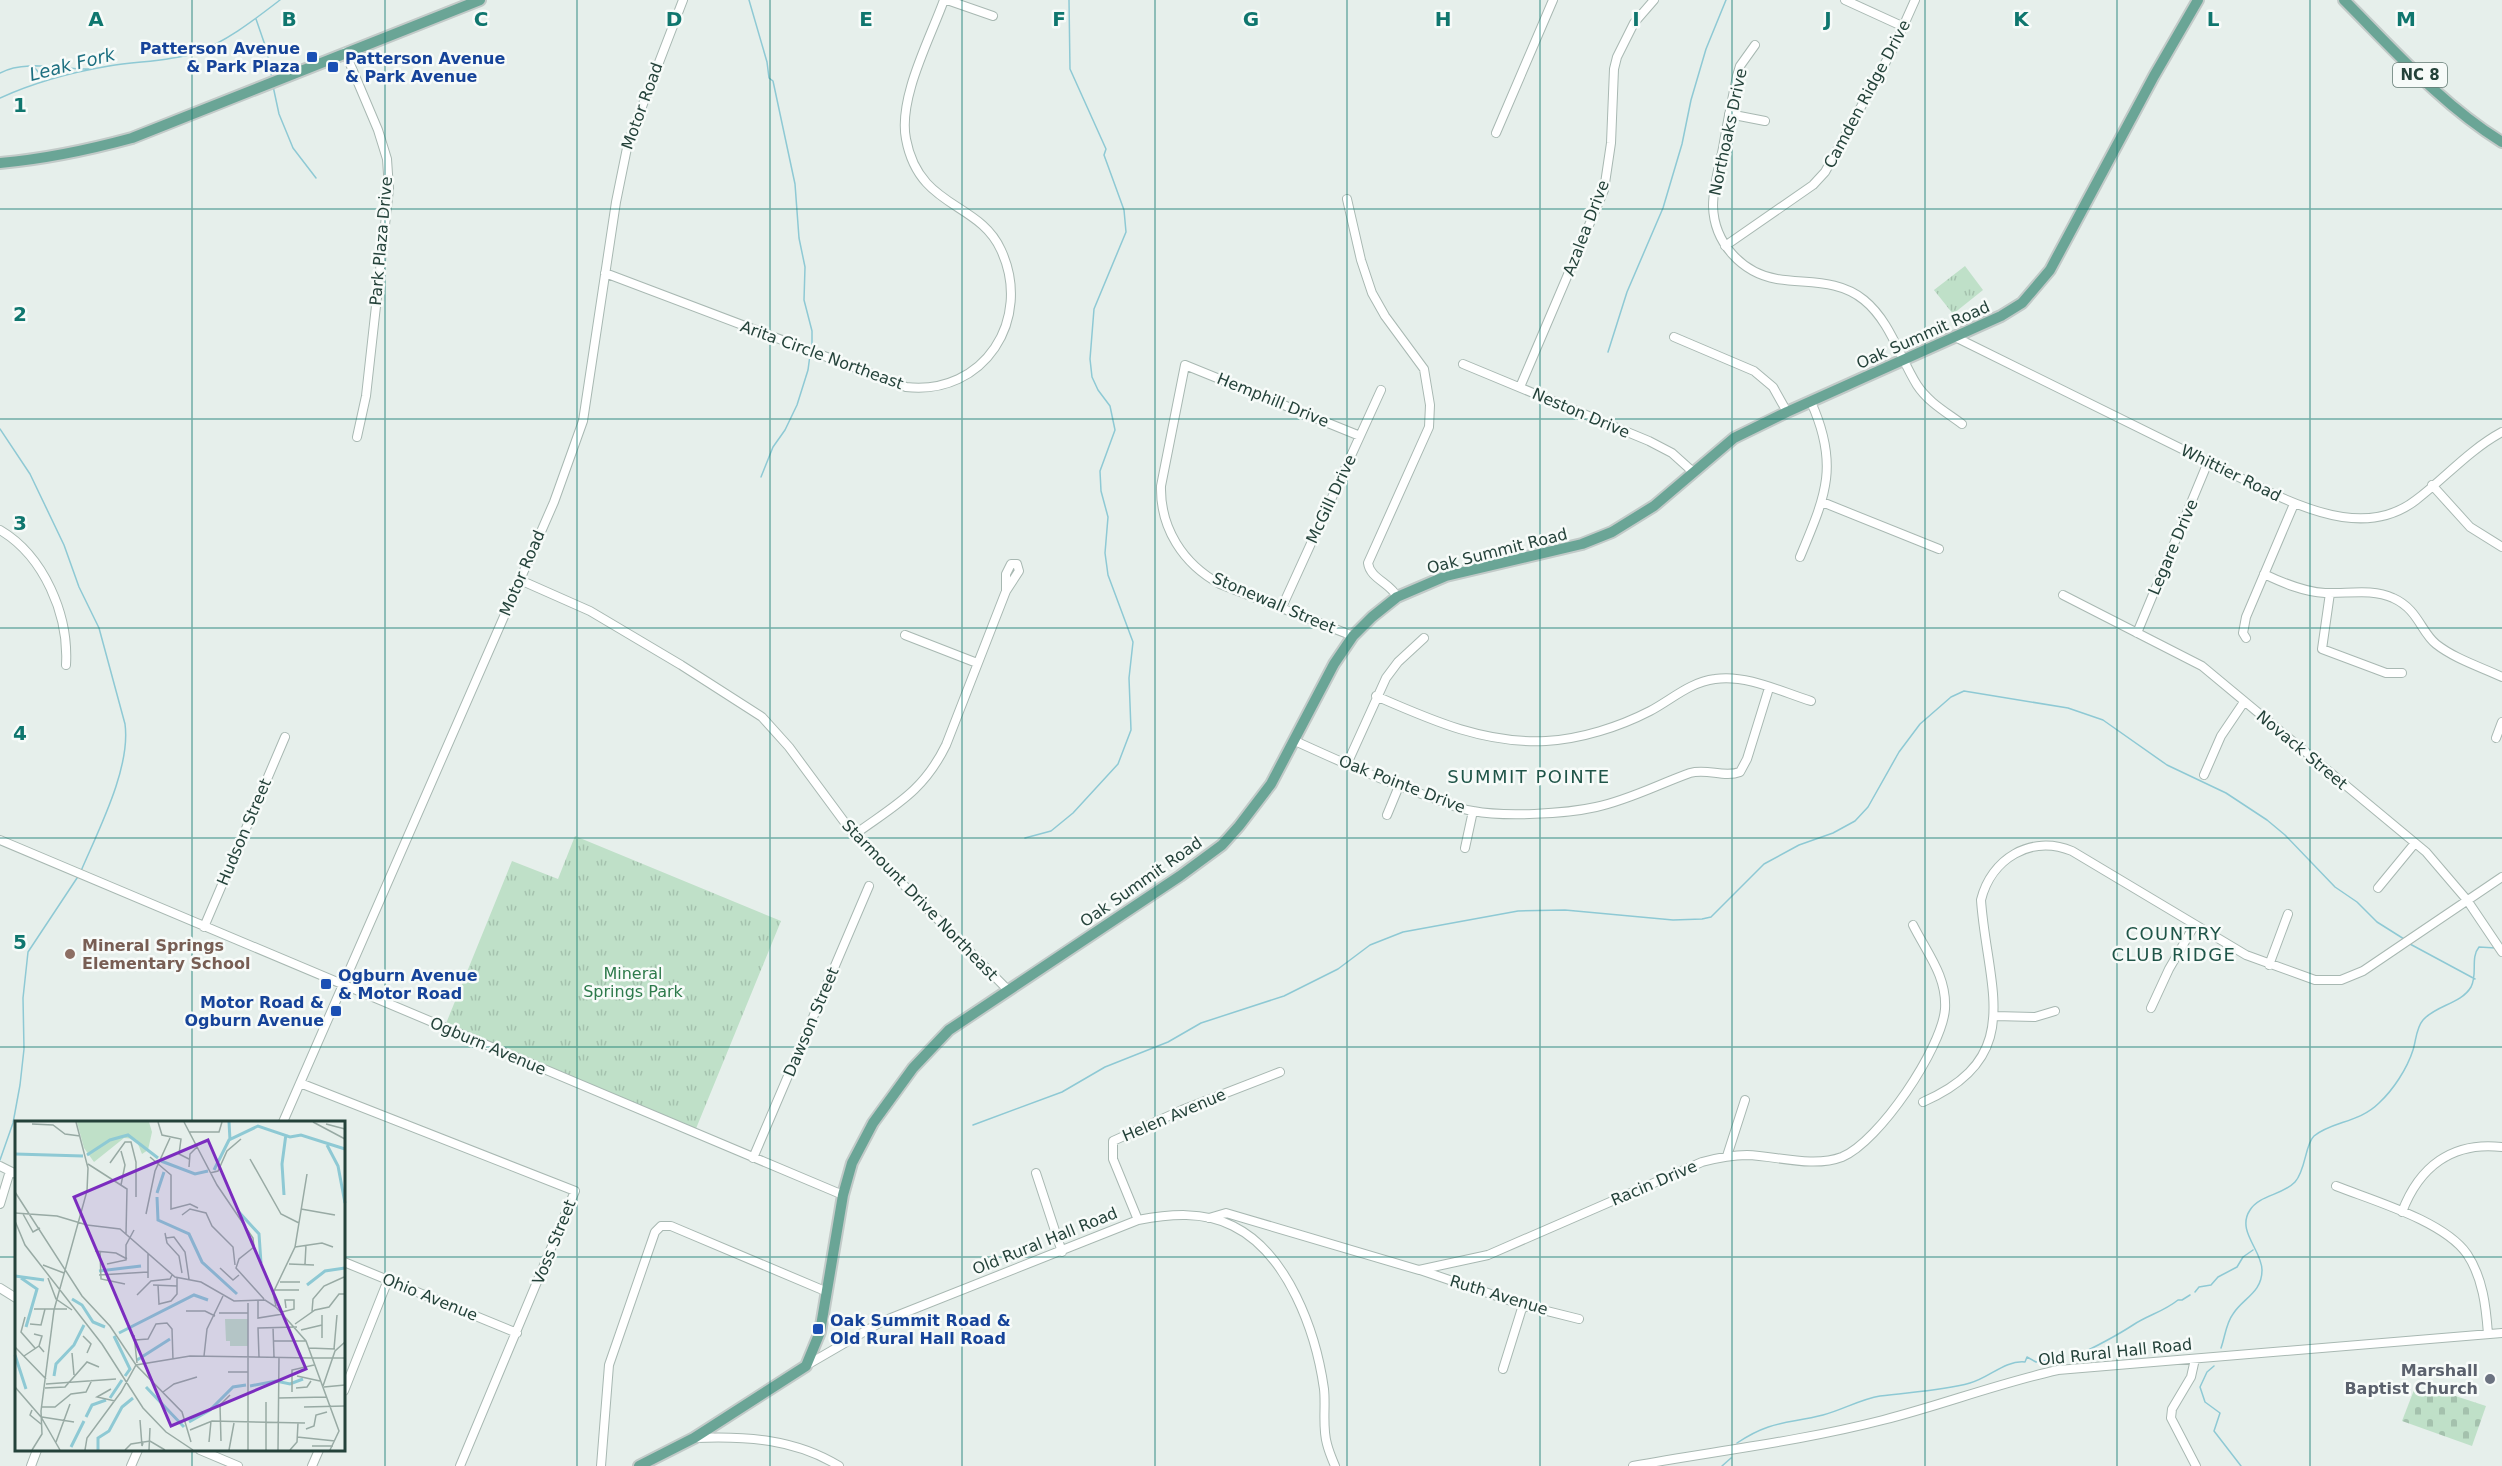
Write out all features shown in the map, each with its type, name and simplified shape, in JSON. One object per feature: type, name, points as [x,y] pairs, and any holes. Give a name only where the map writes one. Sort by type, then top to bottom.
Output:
[{"type":"main road","points":[[0,163],[45,159],[132,138],[480,0]]},
{"type":"main road","name":"Oak Summit Road","points":[[806,1366],[820,1332],[825,1291],[843,1195],[852,1163],[865,1136],[913,1068],[950,1030],[1180,876],[1222,844],[1271,784],[1334,664],[1353,636],[1397,597],[1446,576],[1594,540],[1626,525],[1654,506],[1692,471],[1734,438],[1786,412],[2014,309],[2030,296],[2044,279],[2158,68],[2198,0]]},
{"type":"main road","name":"NC 8","points":[[2344,0],[2454,108],[2502,142]]},
{"type":"main road","name":"Old Rural Hall Road","points":[[639,1466],[694,1438],[806,1366]]},
{"type":"street","name":"Motor Road","points":[[283,1121],[341,984],[554,502],[580,433],[615,202],[628,143],[683,0]]},
{"type":"street","name":"Arita Circle Northeast","points":[[605,273],[906,387],[926,388],[946,384],[977,368],[992,353],[1009,317],[1011,297],[1006,262],[995,237],[984,226],[944,200],[920,175],[909,152],[904,127],[910,92],[946,0]]},
{"type":"street","points":[[946,0],[993,16]]},
{"type":"street","points":[[1496,133],[1553,0]]},
{"type":"street","name":"Azalea Drive","points":[[1520,387],[1604,190],[1611,143],[1614,69],[1617,57],[1634,23],[1654,0]]},
{"type":"street","points":[[1845,0],[1904,27]]},
{"type":"street","name":"Camden Ridge Drive","points":[[1725,246],[1813,185],[1825,172],[1904,27],[1915,0]]},
{"type":"street","name":"Northoaks Drive","points":[[1755,45],[1740,66],[1713,207],[1717,227],[1725,246],[1744,266],[1764,276],[1781,280],[1824,282],[1836,285],[1861,298],[1883,321],[1928,399],[1962,424]]},
{"type":"street","name":"Park Plaza Drive","points":[[345,52],[378,130],[387,159],[389,189],[366,396],[357,436]]},
{"type":"street","points":[[1729,114],[1765,121]]},
{"type":"street","points":[[1347,199],[1361,260],[1372,293],[1385,316],[1421,364],[1428,383],[1430,427],[1368,563],[1370,570],[1392,588],[1397,597]]},
{"type":"street","points":[[1674,337],[1754,371],[1773,387],[1786,412]]},
{"type":"street","name":"Whittier Road","points":[[1955,337],[2294,504],[2337,517],[2373,518],[2410,505],[2467,456],[2502,432]]},
{"type":"street","name":"Neston Drive","points":[[1463,364],[1649,441],[1672,453],[1692,471]]},
{"type":"street","name":"Hemphill Drive","points":[[1185,365],[1360,436]]},
{"type":"street","name":"Stonewall Street","points":[[1185,365],[1161,479],[1161,506],[1168,530],[1186,558],[1201,572],[1220,584],[1353,636]]},
{"type":"street","name":"McGill Drive","points":[[1282,607],[1381,390]]},
{"type":"street","points":[[1800,557],[1822,502],[1827,477],[1827,452],[1820,422],[1811,402]]},
{"type":"street","name":"Legare Drive","points":[[2137,633],[2208,462]]},
{"type":"street","points":[[2432,485],[2465,523],[2502,547]]},
{"type":"street","points":[[1822,502],[1939,549]]},
{"type":"street","points":[[2246,638],[2243,633],[2246,618],[2294,504]]},
{"type":"street","points":[[0,530],[24,549],[47,583],[66,633],[66,665]]},
{"type":"street","points":[[2264,574],[2298,588],[2330,593],[2373,593],[2393,598],[2408,608],[2420,621],[2435,644],[2502,677]]},
{"type":"street","name":"Starmount Drive Northeast","points":[[520,580],[590,611],[754,711],[789,747],[854,835],[1008,990]]},
{"type":"street","points":[[854,835],[924,782],[946,745],[1006,591]]},
{"type":"street","points":[[2330,593],[2322,649],[2386,673],[2402,672]]},
{"type":"street","name":"Novack Street","points":[[2063,595],[2202,666],[2426,852],[2467,900],[2502,952]]},
{"type":"street","points":[[905,635],[977,663]]},
{"type":"street","points":[[1347,764],[1376,696],[1398,662],[1425,638]]},
{"type":"street","points":[[1376,696],[1450,728],[1514,740],[1546,741],[1593,733],[1629,721],[1677,693],[1715,679],[1747,681],[1811,701]]},
{"type":"street","name":"Oak Pointe Drive","points":[[1295,741],[1399,786],[1473,812],[1533,813],[1596,807],[1636,795],[1693,772],[1718,772],[1732,775],[1740,772],[1747,759],[1769,688]]},
{"type":"street","points":[[2204,775],[2221,736],[2244,702]]},
{"type":"street","points":[[2496,738],[2502,722]]},
{"type":"street","name":"Hudson Street","points":[[204,927],[285,736]]},
{"type":"street","points":[[1387,815],[1399,786]]},
{"type":"street","points":[[1465,848],[1473,812]]},
{"type":"street","name":"Ogburn Avenue","points":[[0,840],[843,1195]]},
{"type":"street","points":[[2378,888],[2415,843]]},
{"type":"street","points":[[1923,1102],[1960,1083],[1980,1062],[1992,1033],[1995,1016],[1994,996],[1981,900],[1983,889],[1996,867],[2017,851],[2060,846],[2072,851],[2246,956],[2315,980],[2331,981],[2351,978],[2502,877]]},
{"type":"street","name":"Dawson Street","points":[[753,1158],[869,886]]},
{"type":"street","points":[[2269,965],[2288,914]]},
{"type":"street","name":"Racin Drive","points":[[1209,1218],[1227,1213],[1419,1270],[1488,1255],[1702,1162],[1727,1155],[1805,1161],[1824,1161],[1842,1157],[1859,1146],[1903,1100],[1937,1036],[1945,1010],[1940,973],[1913,925]]},
{"type":"street","points":[[2151,1008],[2169,969],[2194,926]]},
{"type":"street","points":[[1995,1016],[2035,1017],[2055,1011]]},
{"type":"street","name":"Helen Avenue","points":[[1138,1220],[1113,1159],[1113,1141],[1171,1114],[1280,1072]]},
{"type":"street","name":"Voss Street","points":[[300,1083],[575,1191],[460,1466]]},
{"type":"street","points":[[1727,1155],[1745,1100]]},
{"type":"street","points":[[2402,1212],[2418,1180],[2441,1159],[2469,1148],[2502,1147]]},
{"type":"street","points":[[0,1166],[13,1172],[0,1204]]},
{"type":"street","points":[[1036,1173],[1062,1252]]},
{"type":"street","points":[[2336,1186],[2402,1212],[2448,1235],[2467,1255],[2482,1287],[2488,1335]]},
{"type":"street","name":"Old Rural Hall Road","points":[[806,1366],[880,1322],[1062,1252],[1138,1220],[1187,1214],[1209,1218],[1233,1226],[1258,1242],[1289,1282],[1312,1335],[1324,1389],[1326,1443],[1335,1466]]},
{"type":"street","points":[[601,1466],[609,1365],[655,1232],[661,1226],[671,1226],[825,1291]]},
{"type":"street","name":"Ohio Avenue","points":[[345,1262],[517,1333]]},
{"type":"street","name":"Ruth Avenue","points":[[1419,1270],[1523,1305],[1579,1319]]},
{"type":"street","points":[[345,1388],[388,1280]]},
{"type":"street","points":[[0,1288],[15,1297]]},
{"type":"street","points":[[1503,1369],[1523,1305]]},
{"type":"street","name":"Old Rural Hall Road","points":[[1633,1466],[1881,1421],[1971,1396],[2030,1376],[2058,1370],[2502,1333]]},
{"type":"street","points":[[2195,1359],[2191,1377],[2172,1409],[2171,1418],[2196,1466]]},
{"type":"street","points":[[694,1438],[757,1438],[786,1443],[813,1452],[839,1466]]},
{"type":"street","points":[[31,1466],[36,1451]]},
{"type":"street","points":[[131,1466],[137,1451]]},
{"type":"street","points":[[204,1451],[238,1466]]},
{"type":"street","points":[[312,1466],[318,1451]]},
{"type":"green space","points":[[1965,266],[1983,290],[1953,314],[1934,290]]},
{"type":"green space","name":"Mineral Springs Park","points":[[575,836],[781,921],[695,1131],[445,1026],[512,861],[558,879]]},
{"type":"green space","points":[[2431,1388],[2486,1406],[2472,1446],[2402,1421],[2414,1390]]},
{"type":"waterway","name":"Leak Fork","points":[[0,98],[39,83],[81,71],[195,53],[229,37],[280,0]]},
{"type":"waterway","points":[[749,0],[767,62],[769,78],[773,81],[795,184],[799,238],[805,267],[804,300],[812,331],[812,347]]},
{"type":"waterway","points":[[1025,838],[1051,831],[1073,813],[1118,764],[1131,730],[1129,678],[1133,642],[1108,575],[1105,553],[1108,517],[1101,491],[1100,471],[1115,430],[1110,406],[1092,377],[1090,359],[1094,309],[1126,232],[1124,210],[1104,155],[1106,149],[1070,69],[1069,0]]},
{"type":"waterway","points":[[1608,352],[1627,292],[1663,208],[1706,49],[1726,0]]},
{"type":"waterway","points":[[256,19],[266,48],[272,78]]},
{"type":"waterway","points":[[0,73],[10,69],[33,66],[91,69]]},
{"type":"waterway","points":[[34,67],[45,80]]},
{"type":"waterway","points":[[273,86],[279,114],[293,148],[316,178]]},
{"type":"waterway","points":[[761,477],[773,447],[785,430],[797,405],[808,370],[810,355]]},
{"type":"waterway","points":[[0,429],[30,474],[64,545],[79,587],[99,628],[125,724],[126,741],[118,779],[104,819],[81,871]]},
{"type":"waterway","points":[[973,1125],[1062,1092],[1105,1067],[1168,1042],[1201,1023],[1284,996],[1338,969],[1370,945],[1403,932],[1518,911],[1565,910],[1673,920],[1711,917],[1764,864],[1799,845],[1833,833],[1855,821],[1868,807],[1899,752],[1920,724],[1951,697],[1964,691],[2068,708],[2103,720],[2167,765],[2226,793],[2267,820],[2285,835],[2335,887],[2357,902],[2377,922],[2404,939]]},
{"type":"waterway","points":[[0,1160],[13,1123],[20,1085],[24,1049],[23,998],[28,952],[79,875]]},
{"type":"waterway","points":[[2410,944],[2475,979]]},
{"type":"waterway","points":[[2221,1348],[2231,1318],[2237,1308],[2255,1290],[2261,1278],[2261,1263],[2246,1225],[2246,1218],[2250,1210],[2259,1201],[2284,1190],[2295,1182],[2314,1136],[2329,1127],[2371,1110],[2384,1098],[2407,1064],[2423,1020],[2467,993],[2473,982],[2475,956],[2479,947],[2496,948]]},
{"type":"waterway","points":[[2195,1292],[2199,1287],[2211,1285],[2218,1277],[2237,1267],[2243,1257],[2253,1250]]},
{"type":"waterway","points":[[2072,1358],[2190,1295]]},
{"type":"waterway","points":[[1737,1443],[1770,1426],[1823,1415],[1873,1397],[1959,1386],[1977,1381],[2004,1366],[2025,1362],[2027,1357],[2036,1362],[2055,1359]]},
{"type":"waterway","points":[[2214,1366],[2207,1372],[2200,1387],[2205,1402],[2220,1413],[2214,1431],[2241,1466]]},
{"type":"waterway","points":[[1722,1466],[1731,1458]]},
{"type":"place","name":"Patterson Avenue & Park Plaza","points":[[312,57]]},
{"type":"place","name":"Patterson Avenue & Park Avenue","points":[[333,67]]},
{"type":"place","name":"Mineral Springs Elementary School","points":[[70,954]]},
{"type":"place","name":"Ogburn Avenue & Motor Road","points":[[326,984]]},
{"type":"place","name":"Motor Road & Ogburn Avenue","points":[[336,1011]]},
{"type":"place","name":"Oak Summit Road & Old Rural Hall Road","points":[[818,1329]]},
{"type":"place","name":"Marshall Baptist Church","points":[[2490,1379]]},
{"type":"district","name":"SUMMIT POINTE","points":[[1529,776]]},
{"type":"district","name":"COUNTRY CLUB RIDGE","points":[[2174,943]]}]
